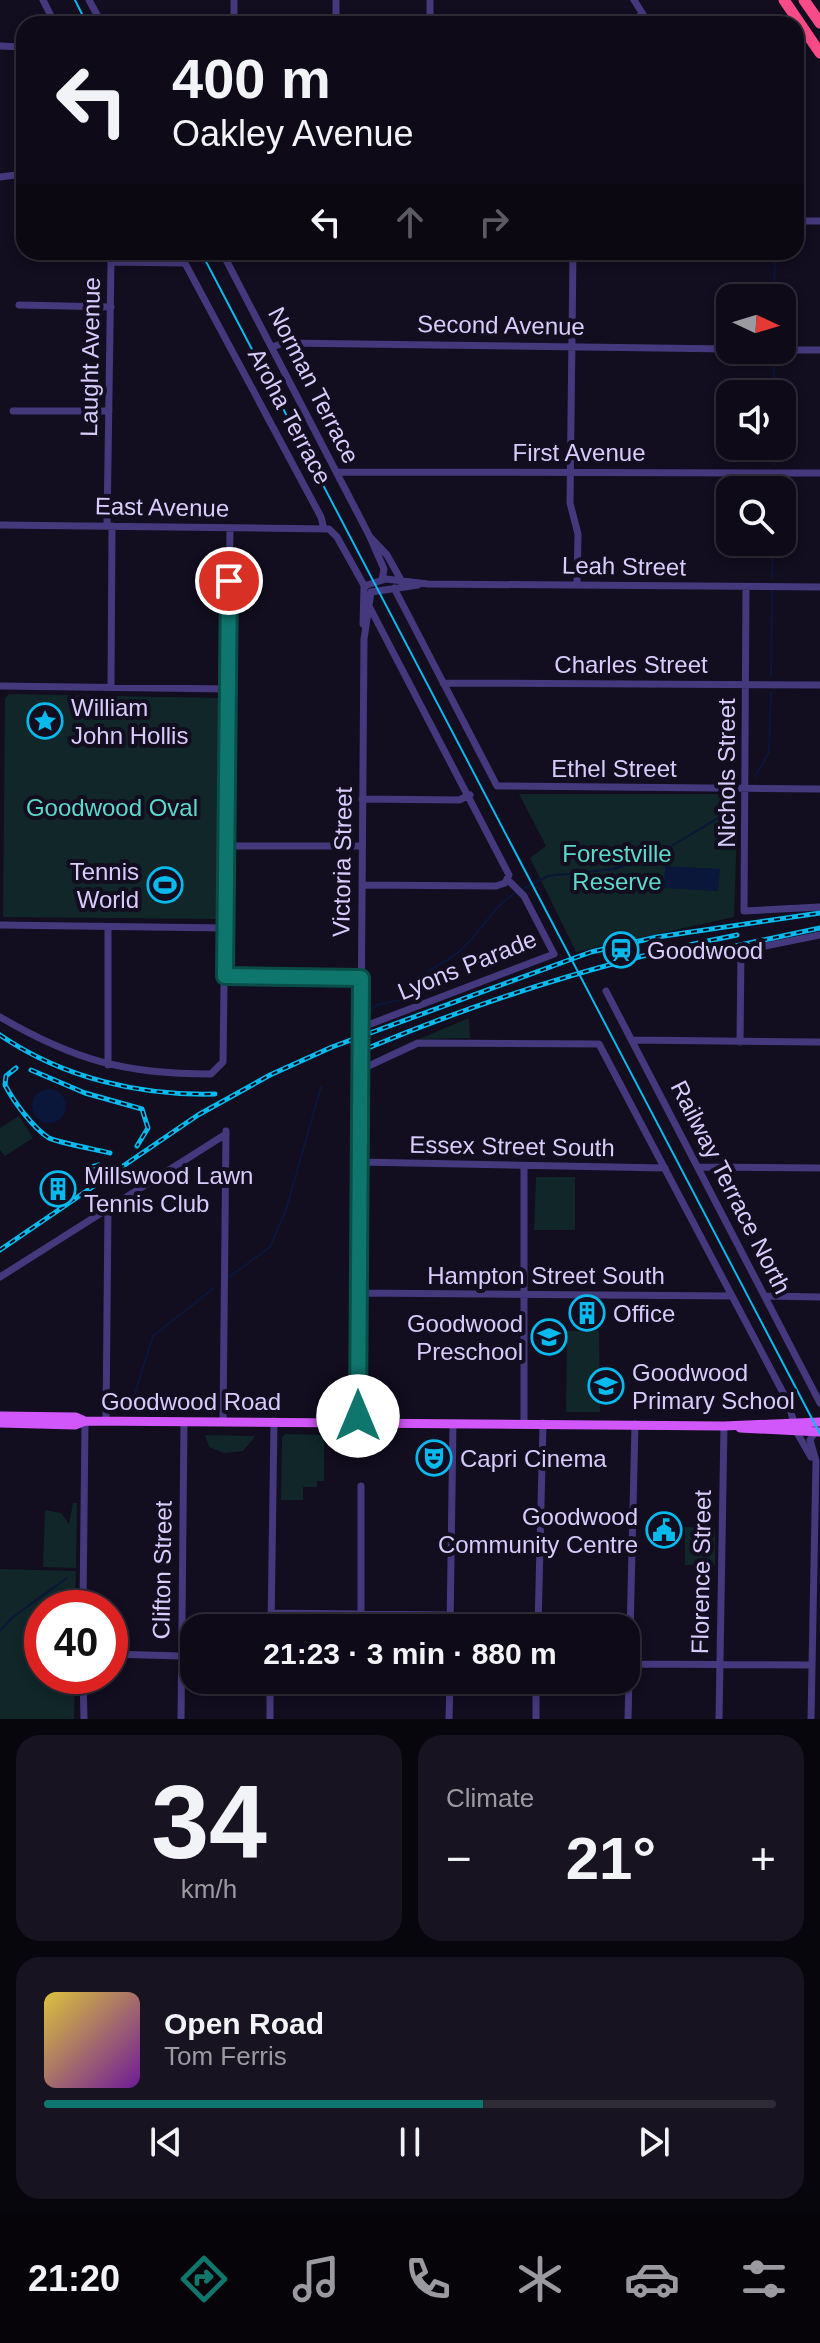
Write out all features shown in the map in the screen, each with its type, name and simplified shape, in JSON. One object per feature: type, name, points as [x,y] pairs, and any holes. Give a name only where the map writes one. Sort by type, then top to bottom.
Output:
[{"type":"highway","points":[[804,0],[820,23]]},
{"type":"highway","points":[[804,30],[820,53]]},
{"type":"main road","name":"Goodwood Road","points":[[0,1416],[76,1417],[80,1423]]},
{"type":"main road","name":"Goodwood Road","points":[[0,1423],[274,1421],[817,1425]]},
{"type":"street","points":[[634,0],[642,14],[640,16]]},
{"type":"street","points":[[804,38],[808,36]]},
{"type":"street","name":"Aroha Terrace","points":[[183,260],[319,513],[324,529],[337,537],[368,589]]},
{"type":"street","name":"Norman Terrace","points":[[226,260],[370,537],[383,567],[382,580]]},
{"type":"street","points":[[573,260],[570,503],[578,534],[577,585]]},
{"type":"street","name":"Laught Avenue","points":[[111,687],[111,262],[185,263]]},
{"type":"street","points":[[19,305],[111,307]]},
{"type":"street","name":"Second Avenue","points":[[272,347],[284,343],[716,349]]},
{"type":"street","points":[[796,350],[820,350]]},
{"type":"street","points":[[13,411],[109,411]]},
{"type":"street","name":"First Avenue","points":[[337,472],[820,473]]},
{"type":"street","name":"East Avenue","points":[[0,525],[324,529]]},
{"type":"street","points":[[0,1017],[47,1044],[108,1065],[157,1074],[211,1074],[223,1062],[230,528]]},
{"type":"street","name":"Norman Terrace","points":[[370,537],[387,555],[401,580]]},
{"type":"street","name":"Leah Street","points":[[368,589],[382,580],[428,584]]},
{"type":"street","name":"Leah Street","points":[[368,589],[428,584],[820,587]]},
{"type":"street","name":"Nichols Street","points":[[746,587],[744,911],[820,907]]},
{"type":"street","points":[[394,588],[443,683]]},
{"type":"street","name":"Victoria Street","points":[[364,639],[368,589]]},
{"type":"street","name":"Victoria Street","points":[[358,1422],[362,799],[364,639],[368,589]]},
{"type":"street","points":[[362,885],[496,886],[509,882],[508,870],[369,605]]},
{"type":"street","name":"Charles Street","points":[[443,683],[820,685]]},
{"type":"street","name":"Ethel Street","points":[[443,683],[495,784],[503,787],[820,789]]},
{"type":"street","points":[[0,686],[228,689]]},
{"type":"street","points":[[362,799],[459,800],[470,795]]},
{"type":"street","points":[[226,846],[362,846]]},
{"type":"street","name":"Lyons Parade","points":[[360,1028],[554,954],[524,896],[509,882]]},
{"type":"street","points":[[0,925],[226,928]]},
{"type":"street","points":[[108,927],[108,1065]]},
{"type":"street","points":[[740,1042],[741,951],[820,935]]},
{"type":"street","points":[[225,976],[361,978]]},
{"type":"street","name":"Railway Terrace North","points":[[606,991],[820,1403]]},
{"type":"street","points":[[633,1040],[820,1042]]},
{"type":"street","points":[[360,1070],[418,1043],[596,1043],[788,1402],[795,1427],[818,1475]]},
{"type":"street","points":[[0,1277],[226,1133],[223,1421]]},
{"type":"street","name":"Essex Street South","points":[[359,1162],[665,1168]]},
{"type":"street","points":[[524,1167],[524,1423]]},
{"type":"street","points":[[698,1167],[820,1168]]},
{"type":"street","points":[[106,1421],[108,1208]]},
{"type":"street","name":"Hampton Street South","points":[[359,1293],[732,1296]]},
{"type":"street","points":[[765,1296],[820,1297]]},
{"type":"street","points":[[274,1421],[271,1613],[361,1614],[361,1486]]},
{"type":"street","name":"Clifton Street","points":[[182,1614],[184,1422]]},
{"type":"street","points":[[80,1423],[85,1445],[83,1590]]},
{"type":"street","points":[[450,1614],[453,1423]]},
{"type":"street","points":[[538,1614],[543,1423]]},
{"type":"street","points":[[629,1614],[635,1424]]},
{"type":"street","points":[[811,1719],[818,1475],[810,1440],[817,1425]]},
{"type":"street","name":"Florence Street","points":[[719,1719],[726,1426]]},
{"type":"street","points":[[128,1655],[180,1656]]},
{"type":"street","points":[[640,1664],[811,1665]]},
{"type":"street","points":[[810,1679],[820,1680]]},
{"type":"street","points":[[83,1694],[84,1719]]},
{"type":"street","name":"Clifton Street","points":[[181,1694],[181,1719]]},
{"type":"street","points":[[270,1694],[270,1719]]},
{"type":"street","points":[[449,1719],[450,1694]]},
{"type":"street","points":[[536,1694],[536,1719]]},
{"type":"street","points":[[628,1694],[628,1719]]},
{"type":"green space","name":"Goodwood Oval","points":[[9,694],[221,698],[219,919],[3,917],[5,698]]},
{"type":"green space","name":"Forestville Reserve","points":[[519,794],[734,794],[738,799],[734,917],[576,952],[530,858],[546,846]]},
{"type":"green space","points":[[469,1018],[470,1038],[419,1039]]},
{"type":"green space","points":[[19,1116],[33,1138],[5,1156],[0,1150],[0,1128]]},
{"type":"green space","points":[[536,1177],[575,1177],[575,1230],[534,1230]]},
{"type":"green space","points":[[567,1331],[599,1331],[600,1412],[566,1412]]},
{"type":"green space","points":[[285,1434],[324,1435],[324,1481],[317,1481],[317,1487],[303,1487],[303,1500],[281,1500],[282,1437]]},
{"type":"green space","points":[[205,1435],[254,1438],[243,1451],[224,1453],[209,1447]]},
{"type":"green space","points":[[73,1503],[77,1503],[76,1568],[43,1567],[45,1510],[61,1513],[69,1524]]},
{"type":"green space","points":[[685,1527],[715,1528],[715,1565],[685,1565]]},
{"type":"green space","points":[[0,1569],[76,1571],[75,1590],[24,1590],[24,1694],[75,1694],[74,1719],[0,1719]]},
{"type":"water","points":[[665,866],[720,869],[718,891],[664,888]]},
{"type":"water","points":[[49,1089],[61,1094],[66,1106],[61,1118],[49,1123],[37,1118],[32,1106],[37,1094]]},
{"type":"waterway","points":[[774,284],[775,260]]},
{"type":"waterway","points":[[774,364],[774,380]]},
{"type":"waterway","points":[[774,460],[774,465]]},
{"type":"waterway","points":[[772,577],[773,556]]},
{"type":"waterway","points":[[771,676],[772,590]]},
{"type":"waterway","points":[[755,777],[769,752],[771,692]]},
{"type":"waterway","points":[[521,890],[548,876],[614,869],[660,853],[723,815],[738,799]]},
{"type":"waterway","points":[[367,1013],[377,1005],[408,998],[418,980],[463,948],[500,905],[515,893]]},
{"type":"waterway","points":[[229,1277],[270,1247],[286,1210],[321,1087]]},
{"type":"waterway","points":[[130,1409],[153,1336],[214,1288]]},
{"type":"waterway","points":[[0,1631],[13,1617],[67,1578]]},
{"type":"tram line","points":[[75,0],[83,16]]},
{"type":"tram line","points":[[205,260],[820,1434]]},
{"type":"railway","points":[[0,1250],[198,1115],[270,1075],[332,1047],[591,952],[657,937],[820,913]]},
{"type":"railway","points":[[726,948],[820,928]]},
{"type":"railway","points":[[368,1048],[550,982],[642,956],[737,935]]},
{"type":"railway","points":[[0,1035],[50,1063],[103,1081],[159,1092],[215,1094]]},
{"type":"railway","points":[[16,1068],[6,1076],[5,1085],[24,1114],[43,1134],[60,1142],[110,1153]]},
{"type":"railway","points":[[31,1070],[85,1093],[142,1109],[148,1128],[137,1146]]},
{"type":"railway","points":[[91,1167],[99,1165]]},
{"type":"place","name":"William John Hollis","points":[[45,721]]},
{"type":"place","name":"Tennis World","points":[[165,885]]},
{"type":"place","name":"Goodwood","points":[[621,950]]},
{"type":"place","name":"Millswood Lawn Tennis Club","points":[[58,1189]]},
{"type":"place","name":"Office","points":[[587,1313]]},
{"type":"place","name":"Goodwood Preschool","points":[[549,1337]]},
{"type":"place","name":"Goodwood Primary School","points":[[606,1386]]},
{"type":"place","name":"Capri Cinema","points":[[434,1458]]},
{"type":"place","name":"Goodwood Community Centre","points":[[664,1530]]},
{"type":"route","points":[[229,581],[225,976],[361,978],[358,1416]]}]
